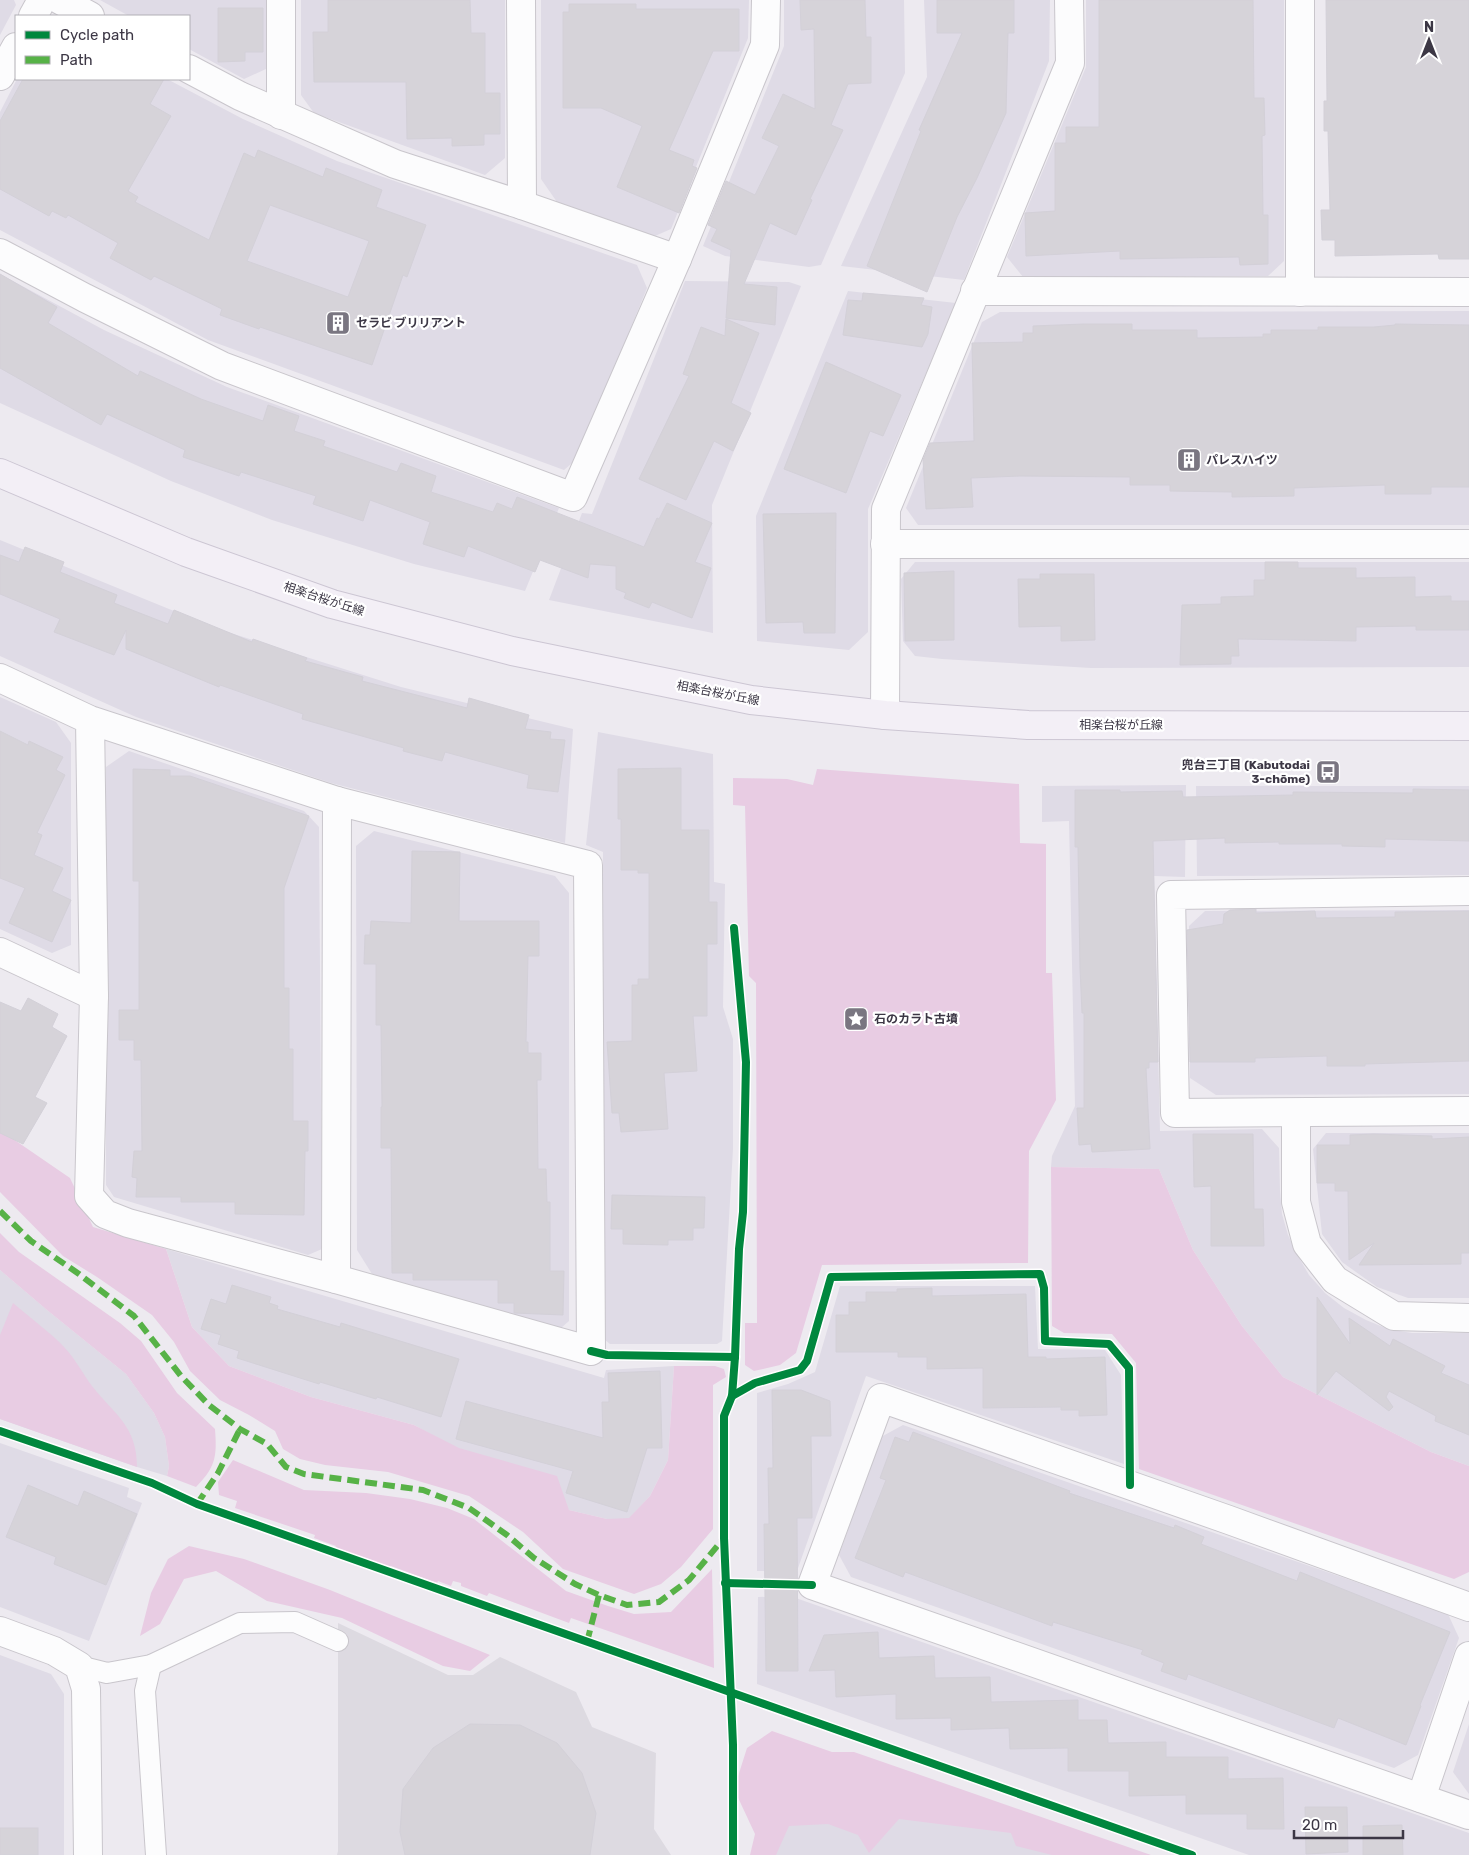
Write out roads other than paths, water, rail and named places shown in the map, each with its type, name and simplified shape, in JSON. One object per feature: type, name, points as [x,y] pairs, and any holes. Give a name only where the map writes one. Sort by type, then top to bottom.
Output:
[{"type":"main road","name":"相楽台桜が丘線","points":[[0,473],[186,552],[332,604],[512,651],[751,700],[885,714],[1028,725],[1469,726]]},
{"type":"street","points":[[34,15],[42,0]]},
{"type":"street","points":[[60,0],[88,15]]},
{"type":"street","points":[[281,0],[281,115]]},
{"type":"street","points":[[521,0],[522,205]]},
{"type":"street","points":[[0,253],[85,298],[222,366],[573,498],[677,259],[765,45],[766,0]]},
{"type":"street","points":[[885,714],[886,509],[1070,63],[1069,0]]},
{"type":"street","points":[[1300,0],[1300,292]]},
{"type":"street","points":[[0,76],[15,49]]},
{"type":"street","points":[[190,70],[281,115],[395,164],[522,205],[677,259]]},
{"type":"street","points":[[975,291],[1469,292]]},
{"type":"street","points":[[886,544],[1469,544]]},
{"type":"street","points":[[0,678],[90,720],[337,801],[588,866],[590,1351],[336,1279],[128,1223],[105,1214],[89,1196],[94,996],[90,720]]},
{"type":"street","points":[[336,1279],[337,801]]},
{"type":"street","points":[[1469,891],[1172,895],[1176,1113],[1469,1111]]},
{"type":"street","points":[[0,952],[94,996]]},
{"type":"street","points":[[1296,1113],[1296,1202],[1307,1244],[1335,1280],[1394,1316],[1469,1318]]},
{"type":"street","points":[[1469,1607],[1220,1517],[880,1398],[812,1585],[1469,1815]]},
{"type":"street","points":[[0,1630],[54,1651],[79,1666],[86,1689],[88,1855]]},
{"type":"street","points":[[1421,1798],[1469,1656]]},
{"type":"lane","points":[[79,1666],[108,1672],[151,1665],[240,1623],[295,1622],[338,1641]]},
{"type":"lane","points":[[151,1665],[145,1691],[156,1855]]},
{"type":"place","name":"セラビ ブリリアント","points":[[338,323]]},
{"type":"place","name":"パレスハイツ","points":[[1189,460]]},
{"type":"place","name":"兜台三丁目 (Kabutodai 3-chōme)","points":[[1328,772]]},
{"type":"place","name":"石のカラト古墳","points":[[856,1019]]}]
